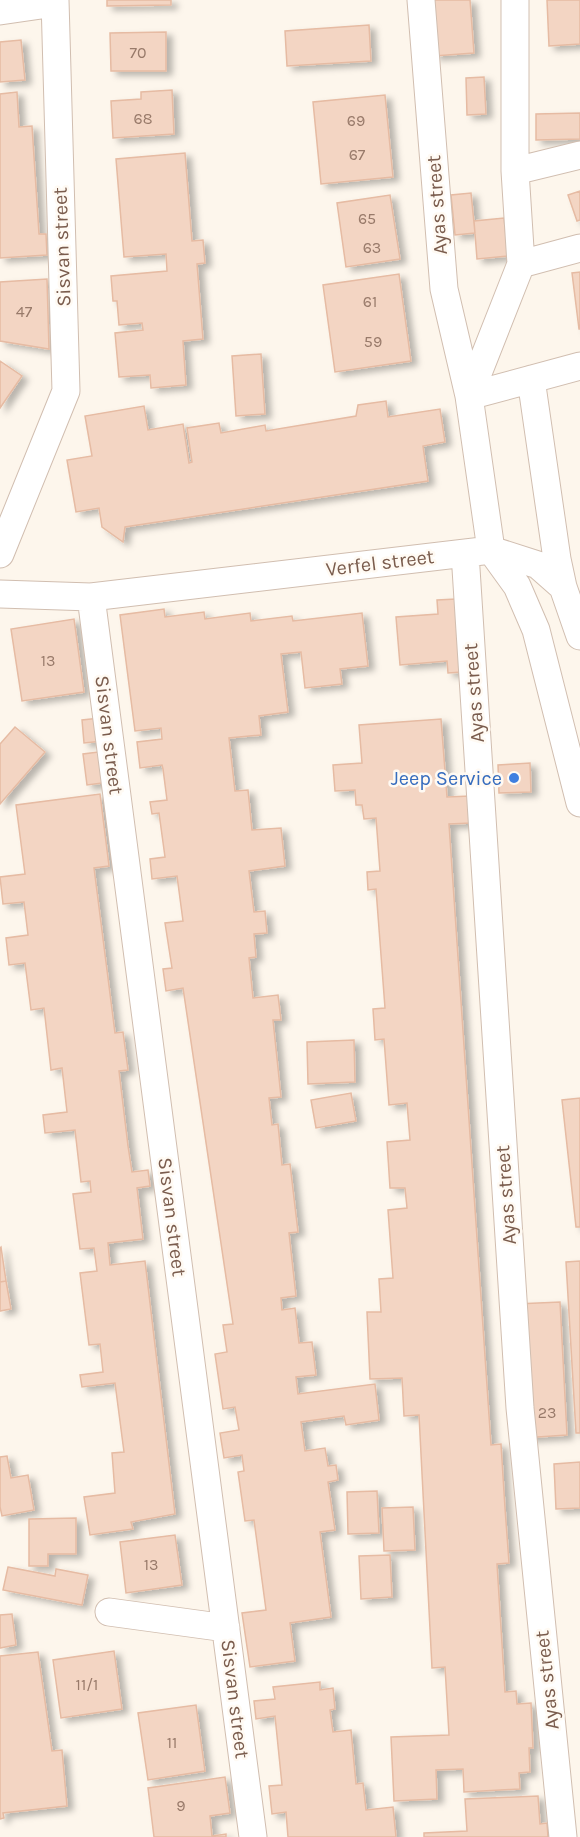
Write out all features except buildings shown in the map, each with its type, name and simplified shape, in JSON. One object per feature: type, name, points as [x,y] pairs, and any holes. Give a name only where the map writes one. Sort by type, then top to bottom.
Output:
[{"type":"street","name":"Ayas street","points":[[421,0],[444,289],[469,396],[491,550]]},
{"type":"street","points":[[469,396],[521,264],[515,171],[515,0]]},
{"type":"street","points":[[0,11],[55,2]]},
{"type":"street","name":"Sisvan street","points":[[0,554],[66,391],[55,2]]},
{"type":"street","points":[[515,171],[580,155]]},
{"type":"street","points":[[521,264],[580,248]]},
{"type":"street","points":[[469,396],[580,366]]},
{"type":"street","points":[[531,379],[557,559],[563,587],[580,636]]},
{"type":"street","points":[[491,550],[538,565],[563,587]]},
{"type":"street","points":[[491,550],[517,586],[536,630],[580,803]]},
{"type":"street","name":"Verfel street","points":[[0,594],[91,597],[491,550]]},
{"type":"street","name":"Ayas street","points":[[465,553],[520,1408],[563,1837]]},
{"type":"street","name":"Sisvan street","points":[[91,597],[253,1837]]},
{"type":"street","points":[[109,1612],[226,1628]]},
{"type":"place","name":"Jeep Service","points":[[514,778]]}]
